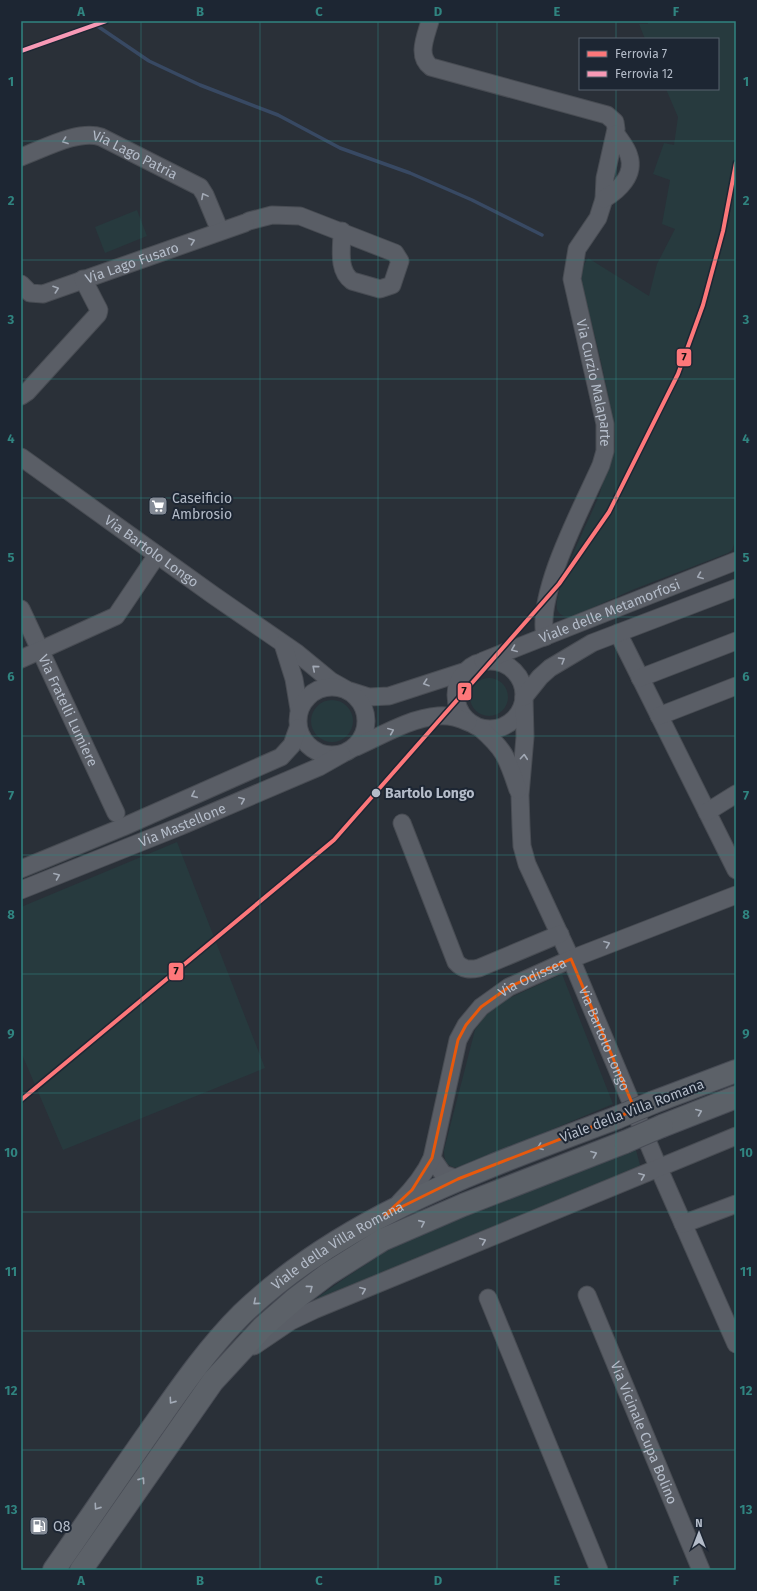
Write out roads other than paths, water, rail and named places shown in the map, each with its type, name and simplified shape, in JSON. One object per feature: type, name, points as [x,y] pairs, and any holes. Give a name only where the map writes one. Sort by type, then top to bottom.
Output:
[{"type":"main road","name":"Viale della Villa Romana","points":[[54,1570],[196,1367],[242,1315],[308,1260],[385,1215],[458,1179],[736,1071]]},
{"type":"main road","name":"Viale della Villa Romana","points":[[81,1570],[156,1461],[230,1361],[263,1327],[295,1299],[328,1274],[382,1240],[463,1205],[736,1097]]},
{"type":"street","name":"Via Curzio Malaparte","points":[[430,21],[422,55],[426,64],[431,67],[607,115],[615,122],[616,134],[605,178],[604,199],[598,218],[578,249],[572,279],[605,424],[605,451],[601,465],[553,576],[544,608],[543,620],[545,637]]},
{"type":"street","name":"Via Lago Patria","points":[[21,157],[77,136],[95,135],[200,187],[205,195],[220,231]]},
{"type":"street","name":"Via Lago Fusaro","points":[[21,284],[30,292],[42,294],[220,231],[272,215],[300,216],[342,231]]},
{"type":"street","points":[[21,396],[27,392],[98,314],[99,310],[83,280]]},
{"type":"street","name":"Via Bartolo Longo","points":[[21,457],[296,653],[331,681],[347,690],[369,697],[389,696],[463,672]]},
{"type":"street","points":[[21,659],[116,616],[157,555]]},
{"type":"street","name":"Viale delle Metamorfosi","points":[[483,661],[736,561]]},
{"type":"street","name":"Viale delle Metamorfosi","points":[[524,697],[540,676],[560,660],[592,643],[736,588]]},
{"type":"street","name":"Via Fratelli Lumiere","points":[[21,609],[116,812]]},
{"type":"street","points":[[618,634],[707,812],[730,843],[736,870]]},
{"type":"street","points":[[640,678],[736,641]]},
{"type":"street","points":[[283,644],[294,679],[299,709],[298,728],[302,739],[310,748],[319,754],[331,756],[349,750],[365,730],[365,712],[355,696],[347,690],[333,687],[319,689],[307,698],[299,709]]},
{"type":"street","points":[[483,661],[494,661],[509,666],[516,673],[522,683],[524,697],[522,707],[513,720],[497,729],[474,725],[458,709],[455,696],[457,682],[463,672],[472,665],[483,661]]},
{"type":"street","points":[[659,716],[736,686]]},
{"type":"street","name":"Via Bartolo Longo","points":[[524,697],[525,737],[520,795],[522,846],[527,864],[571,958],[659,1169],[736,1344]]},
{"type":"street","name":"Via Bartolo Longo","points":[[349,750],[410,723],[438,716],[456,717],[474,725],[497,743],[507,756],[520,795]]},
{"type":"street","name":"Via Mastellone","points":[[21,869],[123,827],[281,757],[292,745],[298,728]]},
{"type":"street","name":"Via Mastellone","points":[[21,890],[181,826],[319,767],[349,750]]},
{"type":"street","points":[[707,812],[736,794]]},
{"type":"street","points":[[402,823],[456,962],[460,968],[466,970],[479,968],[560,934]]},
{"type":"street","name":"Via Odissea","points":[[385,1215],[412,1190],[426,1173],[432,1158],[458,1040],[466,1025],[481,1007],[509,987],[571,958],[736,895]]},
{"type":"street","name":"Viale della Villa Romana","points":[[230,1361],[291,1321],[314,1310],[736,1136]]},
{"type":"street","points":[[432,1158],[443,1174],[458,1179]]},
{"type":"street","points":[[683,1224],[736,1204]]},
{"type":"street","name":"Via Vicinale Cupa Bolino","points":[[587,1295],[701,1570]]},
{"type":"street","points":[[591,1570],[487,1305],[599,1570]]},
{"type":"waterway","points":[[90,21],[149,61],[200,85],[278,115],[340,148],[410,173],[472,200],[542,235]]},
{"type":"rail line","name":"12","points":[[21,51],[106,21]]},
{"type":"rail line","name":"7","points":[[21,1100],[334,840],[559,584],[609,512],[678,374],[703,305],[723,231],[736,163]]},
{"type":"place","name":"Caseificio Ambrosio","points":[[158,506]]},
{"type":"place","name":"Bartolo Longo","points":[[376,793]]},
{"type":"place","name":"Q8","points":[[39,1526]]}]
